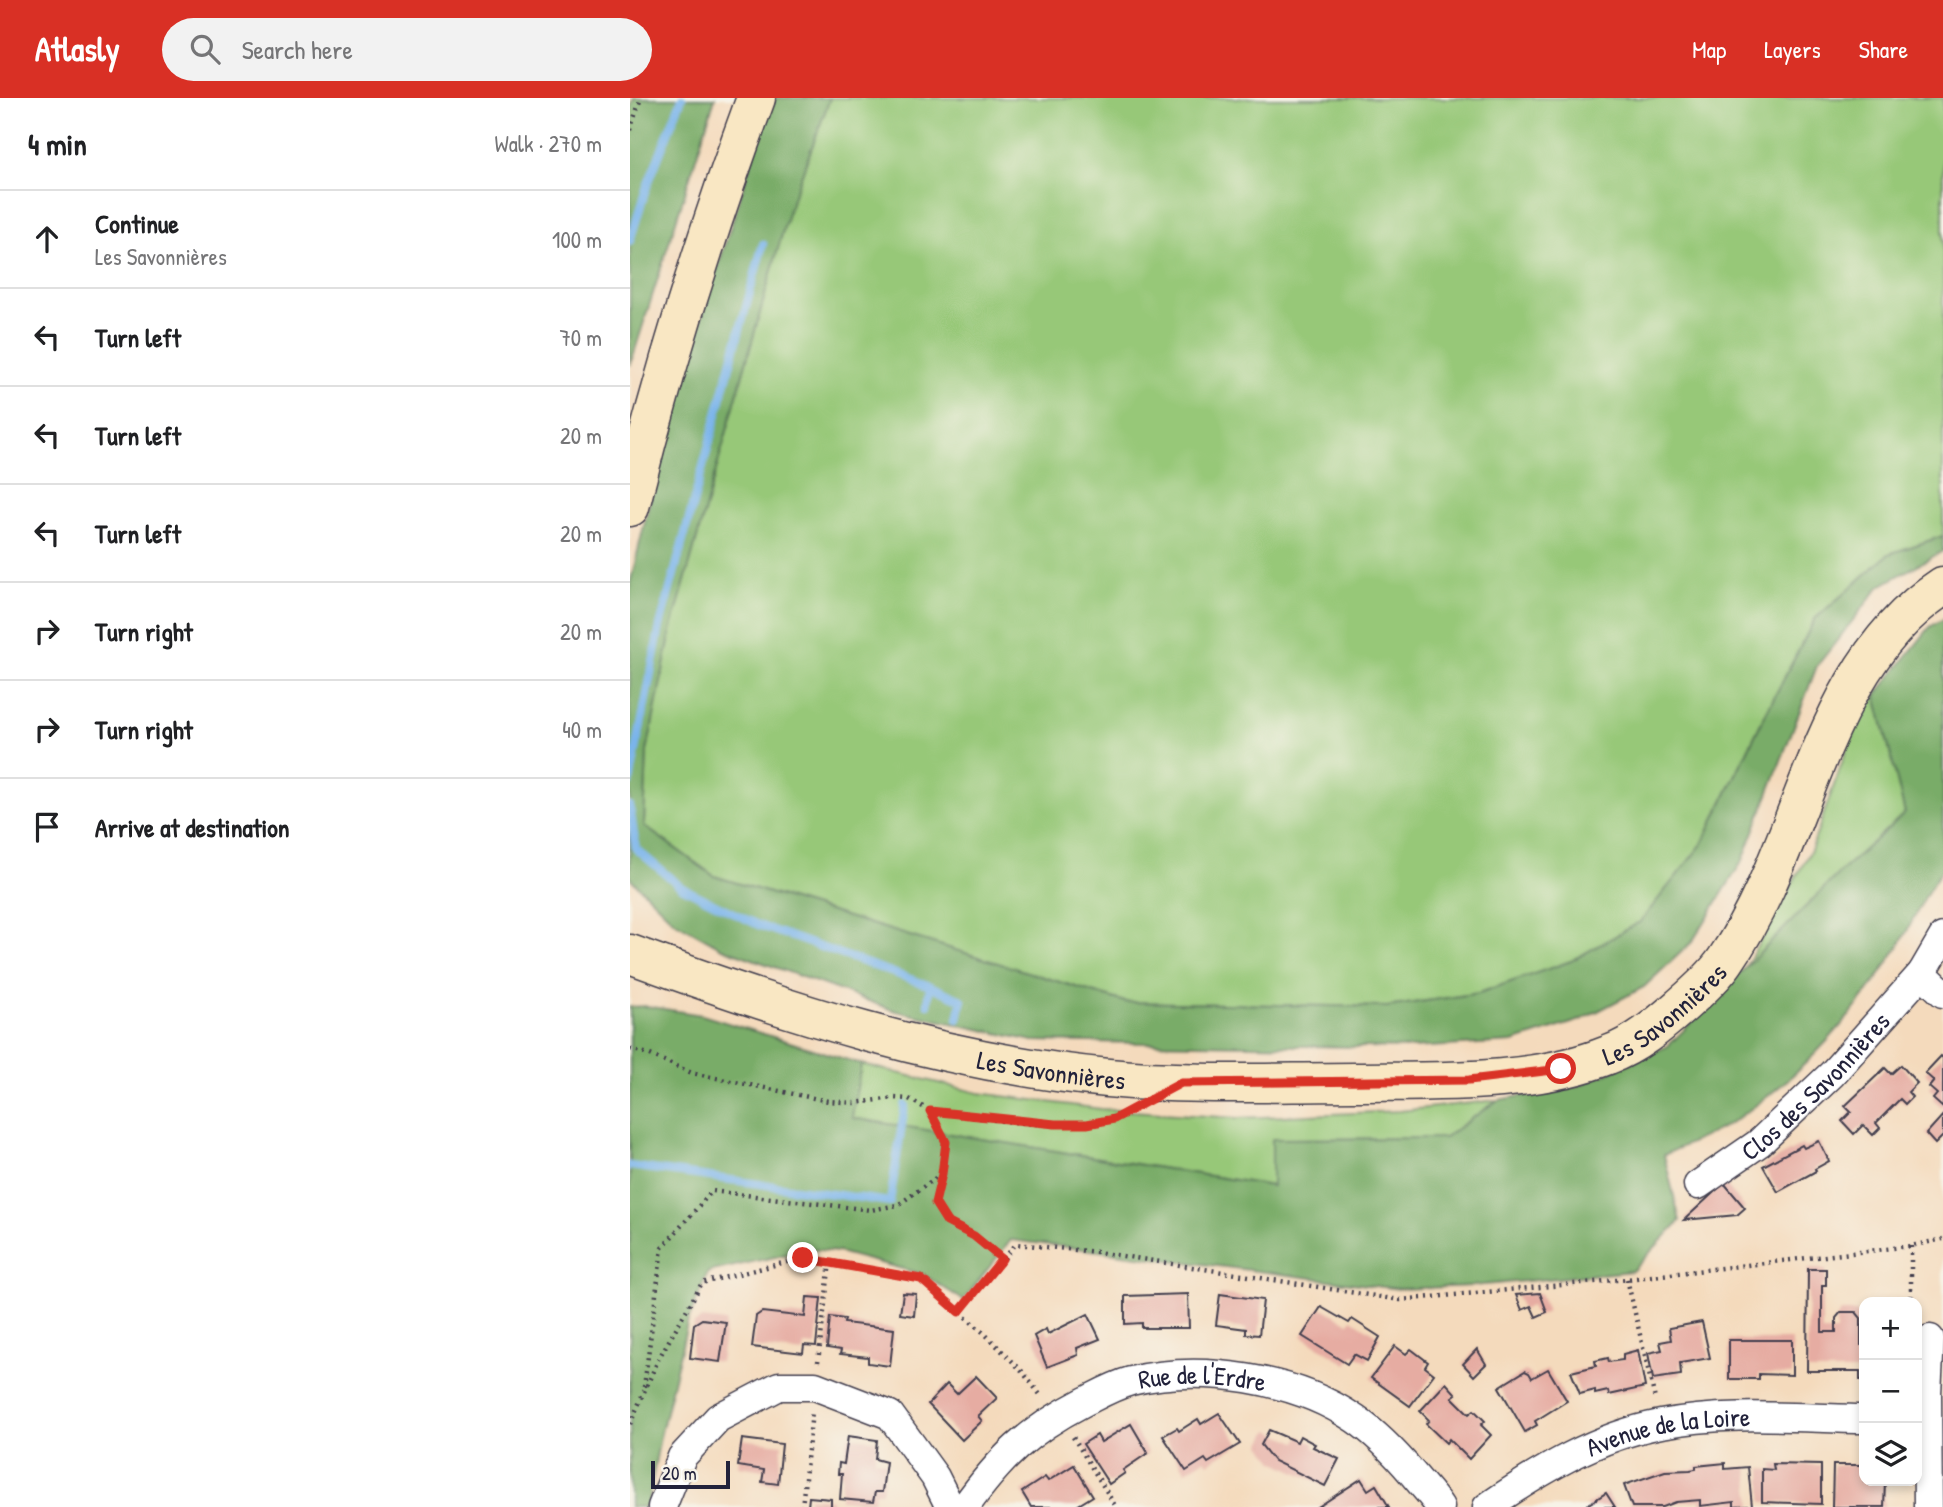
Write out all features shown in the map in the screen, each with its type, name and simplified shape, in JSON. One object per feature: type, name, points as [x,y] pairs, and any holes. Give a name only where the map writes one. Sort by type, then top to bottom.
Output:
[{"type":"street","points":[[630,507],[643,453],[704,248],[756,98]]},
{"type":"street","name":"Les Savonnières","points":[[630,954],[747,997],[865,1033],[1040,1070],[1181,1083],[1469,1080],[1561,1069],[1610,1055],[1650,1032],[1688,1000],[1723,964],[1760,904],[1827,737],[1853,683],[1889,632],[1943,586]]},
{"type":"street","name":"Clos des Savonnières","points":[[1698,1185],[1759,1143],[1832,1074],[1922,973],[1943,937]]},
{"type":"street","points":[[1922,973],[1943,993]]},
{"type":"street","points":[[1928,1507],[1930,1339]]},
{"type":"street","name":"Rue de l'Erdre","points":[[965,1507],[1002,1459],[1022,1440],[1052,1419],[1130,1381],[1187,1373],[1271,1384],[1315,1398],[1354,1418],[1379,1438],[1440,1507]]},
{"type":"street","points":[[662,1507],[682,1457],[718,1418],[779,1386],[815,1385],[890,1415],[935,1477],[950,1507]]},
{"type":"street","name":"Avenue de la Loire","points":[[1488,1507],[1571,1455],[1620,1435],[1660,1424],[1750,1417],[1859,1419]]},
{"type":"path","points":[[630,130],[641,98]]},
{"type":"path","points":[[630,1049],[692,1073],[828,1101],[855,1103],[894,1098],[909,1099],[930,1111],[1066,1124],[1087,1124],[1114,1119],[1137,1107]]},
{"type":"path","points":[[930,1111],[946,1142],[935,1203],[947,1222],[974,1236],[1002,1259]]},
{"type":"path","points":[[643,1394],[662,1248],[712,1191],[871,1210],[898,1205],[942,1174]]},
{"type":"path","points":[[630,1424],[659,1358],[702,1283],[803,1258],[921,1279],[959,1312],[1016,1244],[1097,1252],[1400,1300],[1627,1279],[1911,1246],[1943,1239]]},
{"type":"path","points":[[1911,1246],[1911,1297]]},
{"type":"path","points":[[1627,1279],[1660,1424]]},
{"type":"green space","points":[[634,98],[715,98],[630,366],[630,110]]},
{"type":"green space","points":[[775,98],[830,98],[789,209],[671,631],[647,751],[644,826],[714,876],[1125,1002],[1387,1007],[1479,993],[1571,961],[1640,922],[1702,844],[1815,619],[1889,554],[1943,536],[1943,551],[1880,586],[1817,666],[1743,860],[1692,942],[1644,987],[1581,1020],[1513,1042],[1412,1048],[1033,1041],[896,1011],[722,948],[674,921],[630,878],[630,584],[657,471],[693,345],[759,138]]},
{"type":"green space","points":[[830,98],[1943,98],[1943,536],[1889,554],[1815,619],[1702,844],[1640,922],[1571,961],[1479,993],[1387,1007],[1125,1002],[714,876],[644,826],[647,751],[671,631],[789,209]]},
{"type":"green space","points":[[1943,619],[1943,869],[1882,972],[1826,1042],[1783,1084],[1735,1120],[1664,1155],[1680,1221],[1632,1271],[1472,1286],[1399,1289],[1011,1240],[963,1300],[922,1274],[838,1252],[810,1249],[708,1272],[687,1324],[660,1437],[647,1507],[630,1507],[630,1007],[646,1006],[702,1015],[861,1064],[852,1118],[1272,1186],[1272,1139],[1444,1138],[1498,1100],[1578,1086],[1668,1046],[1840,872],[1905,813],[1876,695],[1930,627]]},
{"type":"green space","points":[[1876,695],[1905,813],[1840,872],[1744,970],[1811,850],[1855,726]]},
{"type":"green space","points":[[861,1064],[979,1093],[1101,1109],[1238,1118],[1400,1111],[1498,1100],[1444,1138],[1272,1139],[1272,1186],[851,1118]]},
{"type":"building","points":[[1941,1056],[1943,1108],[1933,1099],[1937,1094],[1929,1087],[1934,1081],[1925,1073]]},
{"type":"building","points":[[1901,1065],[1917,1083],[1908,1092],[1912,1097],[1905,1104],[1900,1099],[1876,1123],[1880,1128],[1873,1135],[1863,1125],[1854,1134],[1842,1121],[1851,1112],[1845,1106],[1885,1068],[1891,1074]]},
{"type":"building","points":[[1943,1115],[1943,1136],[1935,1144],[1926,1134]]},
{"type":"building","points":[[1819,1141],[1829,1161],[1778,1192],[1763,1166],[1802,1145],[1804,1148]]},
{"type":"building","points":[[1724,1183],[1745,1208],[1737,1215],[1684,1220]]},
{"type":"building","points":[[1808,1269],[1826,1269],[1826,1285],[1822,1285],[1822,1332],[1836,1332],[1836,1318],[1841,1312],[1856,1312],[1859,1316],[1859,1371],[1807,1371]]},
{"type":"building","points":[[903,1293],[916,1294],[914,1316],[900,1314]]},
{"type":"building","points":[[1540,1293],[1547,1312],[1536,1317],[1531,1306],[1522,1310],[1516,1295]]},
{"type":"building","points":[[1188,1294],[1189,1328],[1142,1328],[1142,1323],[1125,1324],[1125,1296]]},
{"type":"building","points":[[1220,1294],[1263,1300],[1259,1335],[1246,1334],[1246,1329],[1216,1325]]},
{"type":"building","points":[[807,1297],[821,1298],[816,1346],[804,1345],[803,1353],[752,1347],[756,1316],[762,1312],[805,1317]]},
{"type":"building","points":[[1321,1307],[1349,1323],[1352,1319],[1380,1337],[1367,1361],[1354,1354],[1347,1364],[1302,1336]]},
{"type":"building","points":[[1088,1314],[1100,1339],[1077,1348],[1078,1355],[1047,1367],[1034,1336],[1046,1329],[1048,1334]]},
{"type":"building","points":[[830,1317],[845,1319],[844,1323],[894,1329],[890,1366],[868,1363],[868,1357],[840,1354],[841,1350],[827,1348]]},
{"type":"building","points":[[702,1319],[726,1322],[720,1362],[690,1358],[694,1324]]},
{"type":"building","points":[[1702,1322],[1710,1358],[1680,1363],[1681,1375],[1653,1379],[1648,1353],[1662,1350],[1660,1342],[1671,1340],[1669,1328]]},
{"type":"building","points":[[1729,1340],[1792,1340],[1792,1375],[1759,1374],[1759,1379],[1729,1379]]},
{"type":"building","points":[[1395,1346],[1406,1354],[1411,1349],[1428,1362],[1425,1367],[1434,1374],[1410,1406],[1371,1378]]},
{"type":"building","points":[[1477,1349],[1486,1364],[1474,1376],[1463,1364]]},
{"type":"building","points":[[1638,1350],[1645,1387],[1609,1395],[1608,1391],[1595,1394],[1595,1390],[1580,1394],[1571,1372],[1596,1366],[1595,1361],[1608,1358],[1609,1362],[1623,1360],[1623,1354]]},
{"type":"building","points":[[1548,1369],[1567,1401],[1535,1421],[1537,1425],[1525,1432],[1499,1387],[1525,1371],[1532,1378]]},
{"type":"building","points":[[976,1376],[997,1398],[978,1416],[982,1421],[962,1440],[928,1404],[947,1384],[957,1394]]},
{"type":"building","points":[[1446,1383],[1456,1394],[1452,1397],[1469,1414],[1474,1410],[1485,1421],[1481,1425],[1491,1435],[1469,1459],[1449,1439],[1446,1443],[1426,1424],[1429,1420],[1420,1411]]},
{"type":"building","points":[[1219,1413],[1240,1444],[1208,1463],[1205,1459],[1186,1471],[1163,1436],[1177,1428],[1179,1431],[1198,1419],[1201,1424]]},
{"type":"building","points":[[1131,1424],[1148,1453],[1123,1470],[1125,1473],[1109,1484],[1083,1444],[1097,1435],[1101,1442]]},
{"type":"building","points":[[1269,1430],[1297,1442],[1300,1436],[1315,1444],[1313,1447],[1339,1459],[1325,1486],[1274,1461],[1261,1445]]},
{"type":"building","points":[[848,1436],[877,1440],[875,1459],[886,1462],[882,1492],[875,1492],[873,1502],[840,1499],[842,1474],[838,1474],[839,1463],[844,1464]]},
{"type":"building","points":[[742,1439],[782,1444],[778,1484],[762,1482],[764,1470],[738,1466]]},
{"type":"building","points":[[1725,1463],[1725,1469],[1748,1467],[1752,1506],[1734,1507],[1734,1502],[1700,1506],[1700,1500],[1676,1502],[1663,1507],[1632,1507],[1624,1485],[1665,1471],[1690,1470],[1696,1469],[1696,1466]]},
{"type":"building","points":[[1773,1464],[1821,1465],[1821,1504],[1762,1502],[1762,1469],[1774,1470]]},
{"type":"building","points":[[1074,1465],[1093,1496],[1075,1507],[1031,1507],[1022,1492],[1045,1477],[1048,1481]]},
{"type":"building","points":[[1833,1465],[1859,1465],[1859,1486],[1885,1486],[1884,1507],[1832,1507]]},
{"type":"building","points":[[1361,1479],[1368,1490],[1376,1485],[1389,1507],[1318,1507]]},
{"type":"building","points":[[1606,1493],[1615,1507],[1584,1507]]},
{"type":"building","points":[[809,1497],[831,1499],[831,1507],[808,1507]]},
{"type":"waterway","points":[[630,241],[646,189],[682,98]]},
{"type":"waterway","points":[[630,782],[660,626],[763,244]]},
{"type":"waterway","points":[[630,806],[636,849],[681,887],[758,925],[930,986],[928,1004]]},
{"type":"waterway","points":[[930,986],[962,1000],[958,1019]]},
{"type":"waterway","points":[[630,1166],[890,1202],[905,1105]]},
{"type":"route","points":[[803,1258],[872,1268],[921,1279],[959,1312],[1002,1259],[974,1236],[947,1222],[935,1203],[946,1142],[930,1111],[1055,1124],[1087,1124],[1114,1119],[1181,1083],[1469,1080],[1561,1069]]}]
